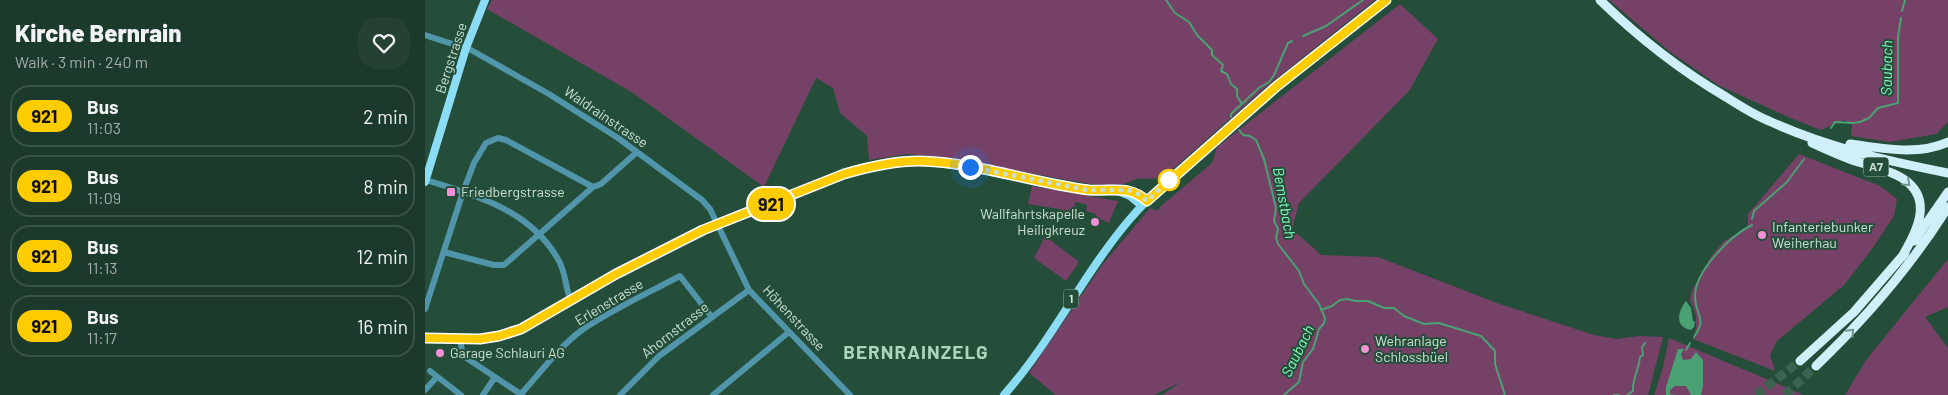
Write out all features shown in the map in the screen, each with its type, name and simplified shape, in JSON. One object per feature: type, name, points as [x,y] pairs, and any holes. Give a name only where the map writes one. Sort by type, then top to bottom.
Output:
[{"type":"highway","points":[[1600,0],[1657,52],[1727,97]]},
{"type":"highway","name":"A7","points":[[1727,97],[1767,120],[1832,152],[1896,175],[1911,186],[1918,198],[1920,214],[1917,227],[1902,257]]},
{"type":"highway","name":"A7","points":[[1727,97],[1796,127],[1850,144],[1945,169]]},
{"type":"highway","name":"A7","points":[[1767,120],[1843,148],[1945,169]]},
{"type":"highway","name":"A7","points":[[1850,144],[1912,150],[1935,147],[1948,142]]},
{"type":"highway","name":"A7","points":[[1800,361],[1854,312],[1902,257],[1948,192]]},
{"type":"highway","points":[[1816,366],[1851,331],[1893,284],[1948,208]]},
{"type":"main road","name":"Bergstrasse","points":[[425,181],[466,48],[485,0]]},
{"type":"main road","name":"1","points":[[1004,395],[1021,375],[1087,276],[1144,204],[1277,86],[1386,0]]},
{"type":"main road","points":[[425,338],[491,338],[513,332],[529,325],[655,253],[717,224],[844,174],[864,168],[902,162],[937,162],[1088,190],[1133,191],[1144,204]]},
{"type":"street","name":"Waldrainstrasse","points":[[425,35],[466,48],[587,117],[707,204],[717,224]]},
{"type":"street","points":[[425,309],[463,192],[483,146],[489,141],[498,138],[506,140],[593,187]]},
{"type":"street","points":[[444,252],[493,265],[501,266],[507,263],[593,187],[601,184],[637,152]]},
{"type":"street","points":[[425,181],[463,192],[505,208],[524,220],[539,234],[560,263],[571,301]]},
{"type":"street","name":"Höhenstrasse","points":[[717,224],[749,290],[754,292],[789,332],[850,395]]},
{"type":"street","name":"Erlenstrasse","points":[[521,395],[581,331],[621,307],[680,276],[711,316]]},
{"type":"street","name":"Ahornstrasse","points":[[620,395],[659,356],[711,316],[749,290]]},
{"type":"street","points":[[713,395],[789,332]]},
{"type":"street","points":[[461,339],[462,351],[465,357],[521,395]]},
{"type":"street","points":[[430,371],[456,394]]},
{"type":"street","points":[[425,390],[437,377]]},
{"type":"street","points":[[483,395],[495,377]]},
{"type":"shaded area","points":[[492,0],[1375,0],[1267,86],[1163,178],[1136,179],[1113,188],[938,157],[907,154],[869,160],[867,136],[840,113],[833,88],[816,78],[764,187],[633,93],[487,9]]},
{"type":"shaded area","points":[[1609,0],[1948,0],[1948,122],[1936,134],[1890,142],[1851,136],[1852,125],[1844,120],[1821,130],[1718,85],[1669,51]]},
{"type":"shaded area","points":[[1400,4],[1438,39],[1409,91],[1299,203],[1292,229],[1321,255],[1378,257],[1497,303],[1594,335],[1616,339],[1639,336],[1663,337],[1648,395],[1162,395],[1181,382],[1154,395],[1056,395],[1029,373],[1102,265],[1150,208],[1158,211],[1161,206],[1212,163],[1217,147]]},
{"type":"shaded area","points":[[1799,154],[1880,186],[1897,199],[1894,216],[1872,249],[1844,285],[1777,341],[1770,355],[1775,371],[1693,339],[1696,316],[1690,299],[1692,290],[1710,258],[1724,241],[1748,228],[1748,214]]},
{"type":"shaded area","points":[[1032,186],[1118,201],[1109,223],[1095,217],[1096,214],[1086,211],[1087,205],[1076,202],[1072,213],[1028,204]]},
{"type":"shaded area","points":[[1045,236],[1079,262],[1066,281],[1034,258]]},
{"type":"shaded area","points":[[1948,259],[1948,307],[1925,317],[1948,348],[1948,395],[1845,395],[1866,360]]},
{"type":"shaded area","points":[[1686,301],[1691,308],[1693,321],[1695,322],[1691,330],[1682,326],[1679,318],[1681,309]]},
{"type":"shaded area","points":[[1669,338],[1804,395],[1654,395],[1663,367]]},
{"type":"shaded area","points":[[1678,349],[1684,349],[1681,354],[1683,360],[1691,359],[1696,352],[1703,360],[1701,395],[1691,395],[1686,386],[1675,386],[1670,390],[1670,394],[1676,395],[1666,395],[1666,387]]},
{"type":"waterway","points":[[1166,0],[1175,13],[1189,22],[1197,35],[1212,50],[1212,55],[1223,65],[1221,71],[1227,74],[1231,84],[1237,89],[1237,96],[1242,104]]},
{"type":"waterway","name":"Bemstbach","points":[[1303,36],[1326,26],[1363,0]]},
{"type":"waterway","name":"Saubach","points":[[1902,11],[1905,0]]},
{"type":"waterway","name":"Saubach","points":[[1831,128],[1835,122],[1860,122],[1869,118],[1878,108],[1898,103],[1898,37],[1901,18]]},
{"type":"waterway","name":"Bemstbach","points":[[1231,117],[1231,114],[1259,88],[1269,82],[1288,43],[1292,41]]},
{"type":"waterway","name":"Bemstbach","points":[[1239,130],[1243,135],[1250,136],[1256,140],[1264,159],[1276,208],[1274,221],[1278,229],[1276,238],[1278,244],[1299,271],[1304,284],[1319,304],[1325,318],[1324,323],[1319,329],[1313,349],[1303,362],[1299,382],[1284,395]]},
{"type":"waterway","name":"Saubach","points":[[1752,219],[1754,211],[1787,182],[1804,159]]},
{"type":"waterway","name":"Saubach","points":[[1694,337],[1700,325],[1700,316],[1695,296],[1701,276],[1707,265],[1725,245],[1752,225]]},
{"type":"waterway","name":"Saubach","points":[[1321,310],[1332,306],[1340,300],[1368,301],[1384,308],[1394,308],[1404,316],[1424,324],[1439,323],[1481,336],[1495,351],[1495,364],[1505,395]]},
{"type":"waterway","name":"Saubach","points":[[1627,395],[1633,391],[1640,357],[1643,355],[1642,347],[1645,343]]},
{"type":"waterway","points":[[1686,350],[1690,343]]},
{"type":"waterway","name":"Saubach","points":[[1614,395],[1619,395]]},
{"type":"tunnel","points":[[1756,395],[1800,361]]},
{"type":"tunnel","points":[[1785,395],[1816,366]]},
{"type":"bus line","name":"921","points":[[425,338],[491,338],[521,329],[616,274],[703,230],[844,174],[864,168],[902,162],[937,162],[1088,190],[1129,190],[1139,194],[1147,201],[1166,182],[1277,86],[1386,0]]},
{"type":"place","name":"Friedbergstrasse","points":[[451,192]]},
{"type":"place","name":"Wallfahrtskapelle Heiligkreuz","points":[[1095,222]]},
{"type":"place","name":"Infanteriebunker Weiherhau","points":[[1762,235]]},
{"type":"place","name":"Wehranlage Schlossbüel","points":[[1365,349]]},
{"type":"place","name":"Garage Schlauri AG","points":[[440,353]]},
{"type":"district","name":"BERNRAINZELG","points":[[916,352]]},
{"type":"route","points":[[970,167],[1088,190],[1129,190],[1139,194],[1147,201],[1169,180]]}]
